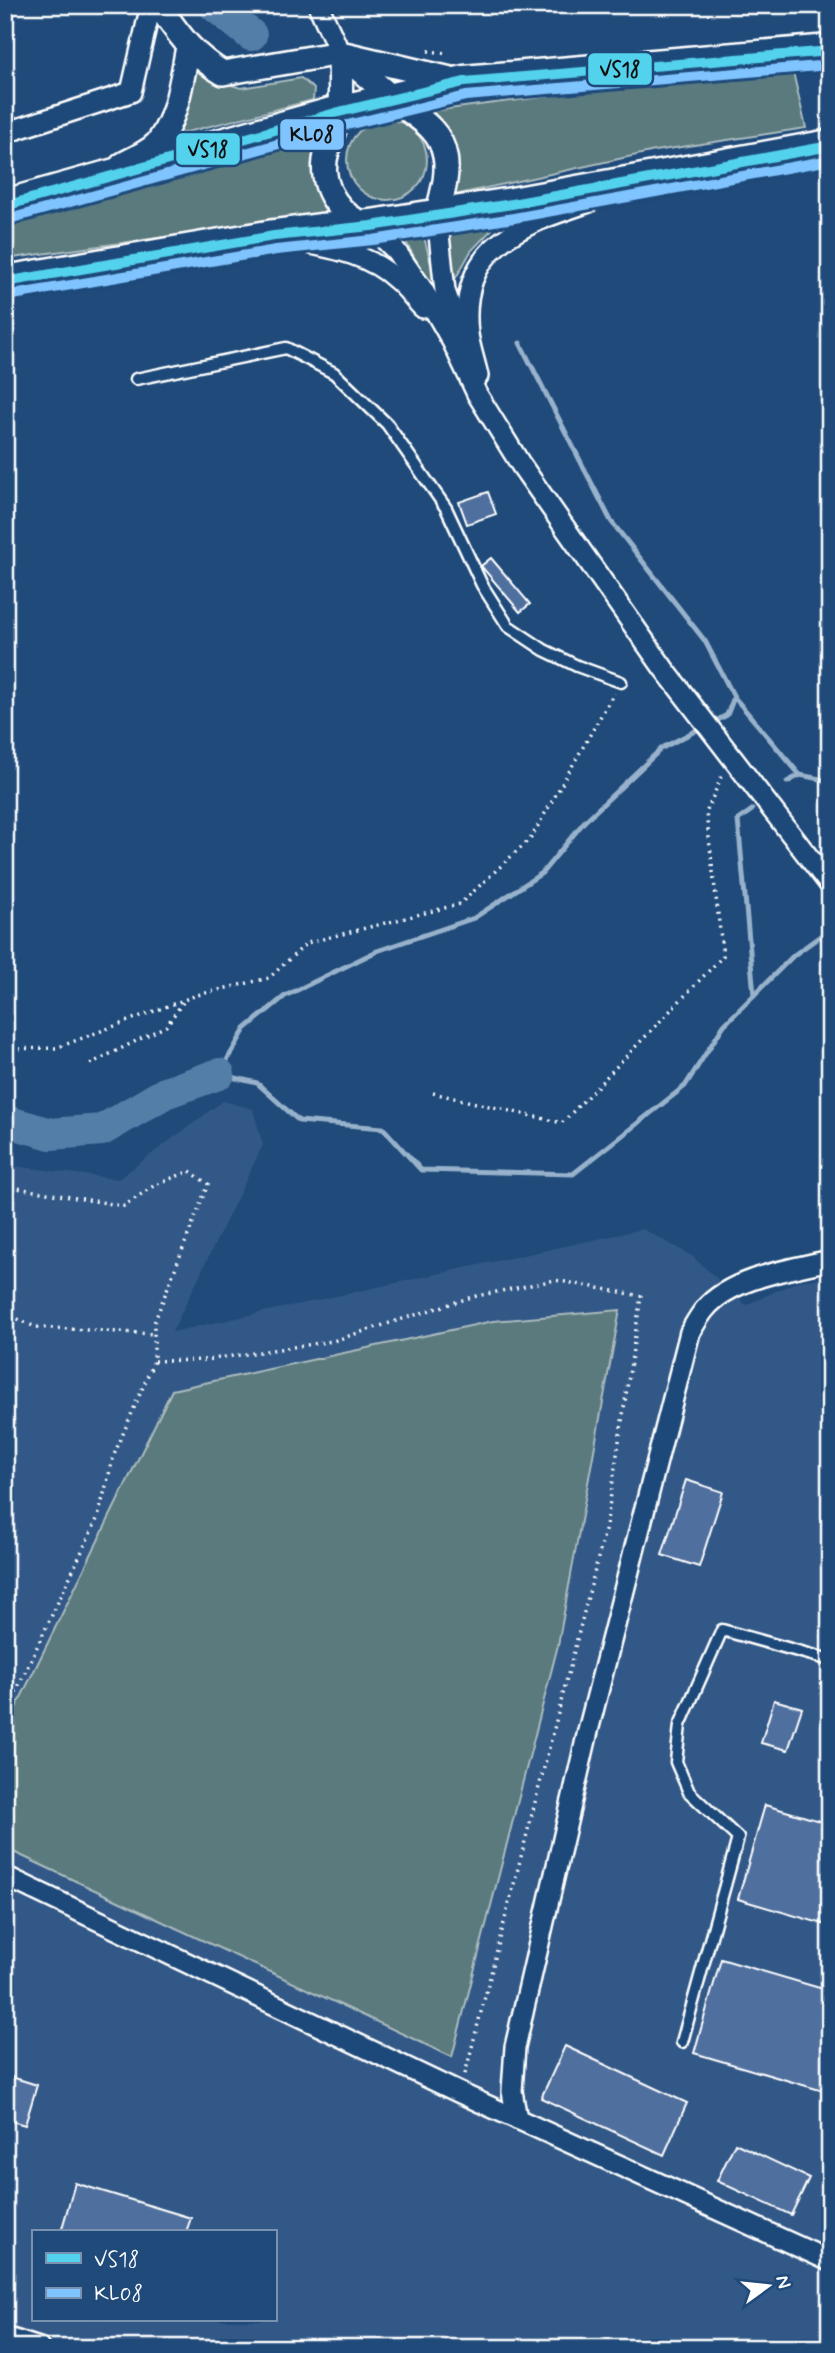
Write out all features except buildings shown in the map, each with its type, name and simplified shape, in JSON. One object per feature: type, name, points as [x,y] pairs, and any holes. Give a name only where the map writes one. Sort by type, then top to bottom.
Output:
[{"type":"highway","points":[[5,206],[339,112],[464,82],[830,51]]},
{"type":"highway","points":[[5,282],[275,236],[437,216],[830,146]]},
{"type":"street","points":[[5,133],[131,92],[151,5]]},
{"type":"street","points":[[158,5],[188,47],[204,62],[223,73],[340,52],[464,82]]},
{"type":"street","points":[[318,5],[340,52],[431,127],[440,141],[446,172],[437,216],[445,290],[478,376],[521,465]]},
{"type":"street","points":[[90,184],[158,144],[171,117],[188,47]]},
{"type":"street","points":[[340,52],[339,112],[324,163],[331,195],[340,208],[352,218],[371,226],[403,261],[423,290],[452,341],[477,394],[521,465],[682,692],[829,884]]},
{"type":"street","points":[[478,376],[468,335],[467,302],[473,278],[486,254],[505,237],[543,218],[682,172]]},
{"type":"street","points":[[275,236],[333,248],[368,259],[397,280],[452,341]]},
{"type":"street","points":[[517,2119],[512,2091],[515,2047],[588,1731],[690,1332],[706,1307],[728,1290],[771,1274],[830,1260]]},
{"type":"street","points":[[5,1876],[460,2093],[830,2261]]},
{"type":"street","points":[[5,2337],[39,2348]]},
{"type":"lane","points":[[136,379],[286,348],[334,373],[387,424],[446,508],[482,585],[508,626],[544,650],[577,666],[621,682]]},
{"type":"lane","points":[[681,2042],[738,1838],[689,1791],[676,1762],[680,1725],[722,1630],[830,1660]]},
{"type":"path","points":[[5,1049],[56,1048],[185,999],[269,978],[307,943],[460,904],[531,838],[621,682]]},
{"type":"path","points":[[433,1093],[562,1123],[723,956],[706,813],[727,751]]},
{"type":"path","points":[[90,1063],[166,1026],[185,999]]},
{"type":"path","points":[[5,1186],[124,1206],[155,1185],[190,1171],[208,1184],[154,1323],[153,1361],[114,1455],[98,1517],[5,1715]]},
{"type":"path","points":[[153,1361],[206,1360],[332,1341],[472,1297],[555,1280],[641,1296],[606,1527],[460,2093]]},
{"type":"path","points":[[5,1313],[35,1327],[154,1334]]},
{"type":"shaded area","points":[[223,1101],[253,1109],[263,1145],[172,1332],[643,1229],[692,1256],[746,1305],[798,1281],[830,1277],[830,2348],[5,2348],[5,1165],[118,1179]]},
{"type":"green space","points":[[191,68],[209,78],[241,88],[301,78],[314,89],[313,100],[167,137]]},
{"type":"green space","points":[[793,72],[806,128],[655,151],[454,195],[456,166],[450,137],[433,111],[643,84]]},
{"type":"green space","points":[[387,120],[402,123],[415,132],[424,145],[427,160],[424,175],[415,188],[402,197],[387,200],[372,197],[359,188],[350,175],[347,160],[350,145],[359,132],[372,123]]},
{"type":"green space","points":[[315,139],[315,178],[330,214],[5,259],[5,223]]},
{"type":"green space","points":[[501,220],[471,251],[453,283],[446,231]]},
{"type":"green space","points":[[424,237],[436,284],[429,285],[405,240]]},
{"type":"green space","points":[[620,1310],[558,1645],[452,2057],[5,1848],[5,1730],[172,1390],[493,1321]]},
{"type":"waterway","points":[[214,5],[251,35]]},
{"type":"waterway","points":[[520,343],[611,521],[705,641],[734,697],[727,715],[712,723]]},
{"type":"waterway","points":[[734,697],[800,775]]},
{"type":"waterway","points":[[703,727],[662,748],[584,822],[542,873],[474,918],[377,951],[285,996],[245,1029],[219,1074],[257,1083],[299,1121],[383,1128],[421,1170],[573,1174],[685,1086],[724,1025],[794,955],[830,929]]},
{"type":"waterway","points":[[787,782],[800,775],[830,781]]},
{"type":"waterway","points":[[752,810],[738,820],[754,995]]},
{"type":"waterway","points":[[5,1121],[51,1134],[102,1130],[165,1093],[219,1074]]},
{"type":"transit line","name":"VS18","points":[[5,206],[339,112],[464,82],[830,51]]},
{"type":"transit line","name":"KL08","points":[[9,219],[343,126],[466,96],[830,65]]},
{"type":"transit line","name":"VS18","points":[[5,282],[274,236],[371,226],[512,204],[830,146]]},
{"type":"transit line","name":"KL08","points":[[7,296],[276,250],[373,240],[514,218],[830,160]]}]
